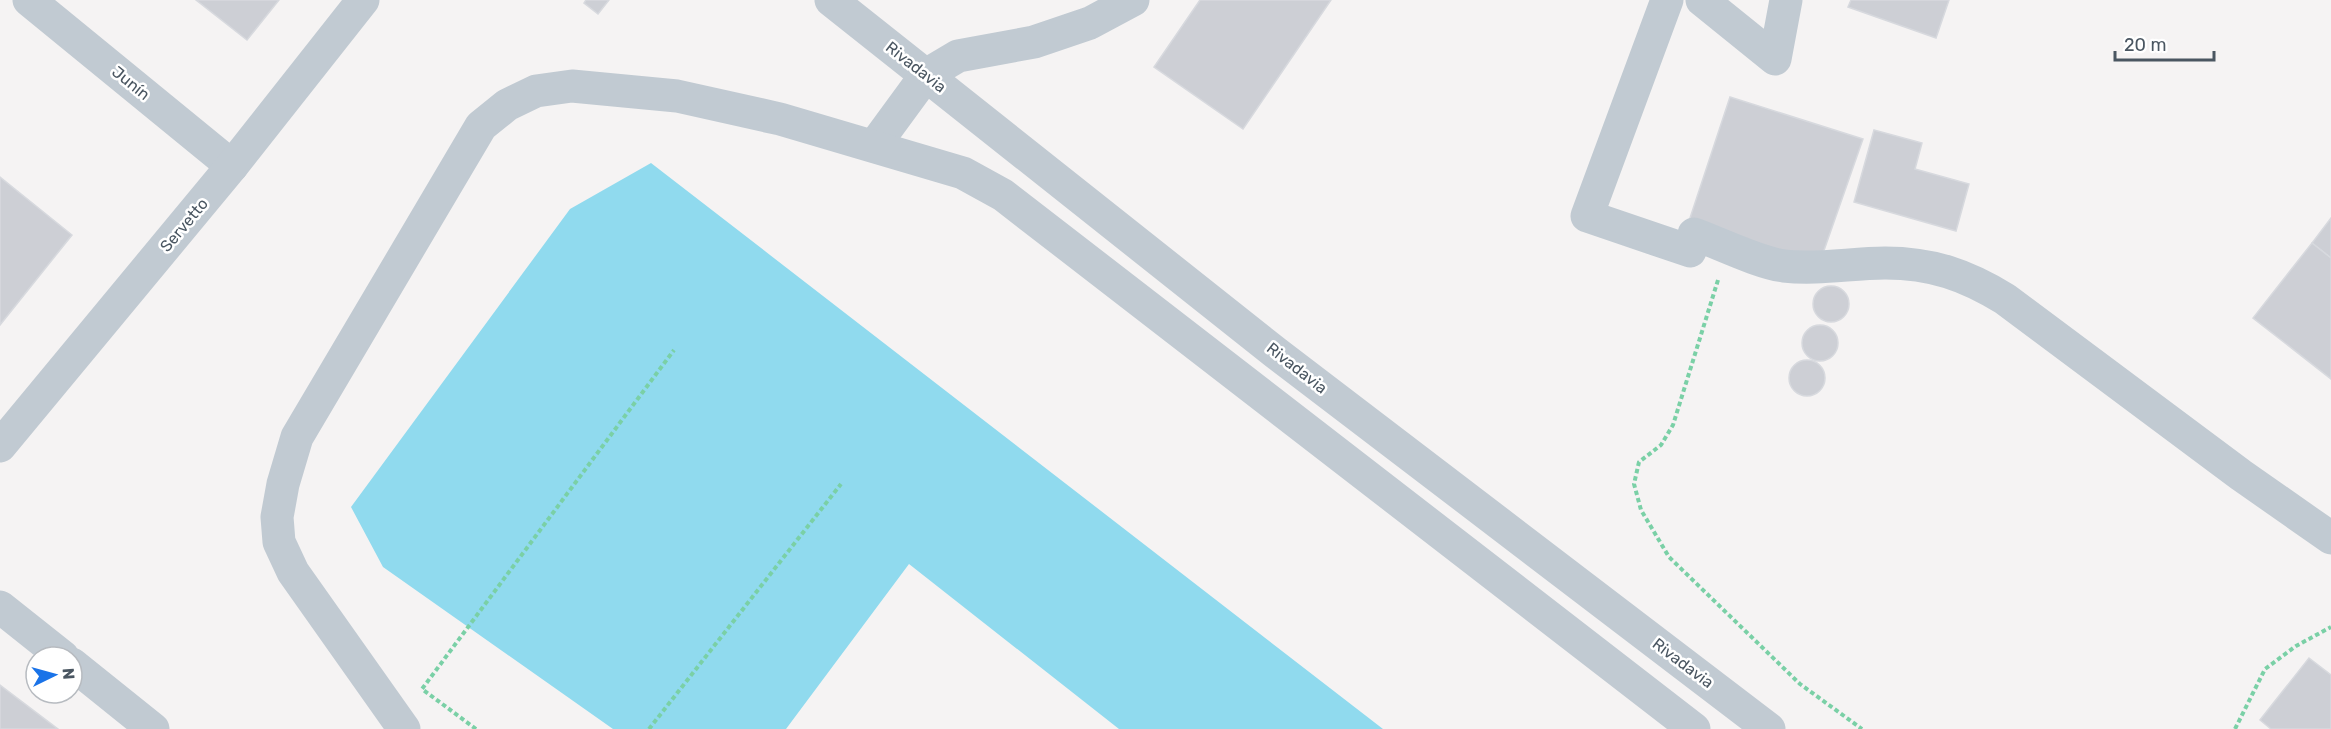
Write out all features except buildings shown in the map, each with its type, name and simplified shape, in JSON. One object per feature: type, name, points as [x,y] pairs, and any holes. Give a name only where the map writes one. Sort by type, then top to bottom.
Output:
[{"type":"street","name":"Junín","points":[[29,0],[232,166]]},
{"type":"street","name":"Servetto","points":[[0,446],[232,166],[363,0]]},
{"type":"street","name":"Rivadavia","points":[[831,0],[1286,360],[1769,729]]},
{"type":"street","points":[[874,146],[926,75],[958,56],[1034,42],[1090,23],[1133,0]]},
{"type":"street","points":[[1667,0],[1587,216],[1690,251],[1694,234],[1782,266],[1805,268],[1886,263],[1919,265],[1974,280],[2005,299],[2241,475],[2331,538]]},
{"type":"street","points":[[1702,0],[1775,59],[1786,0]]},
{"type":"street","points":[[404,729],[292,572],[279,542],[277,517],[283,484],[297,437],[481,126],[507,105],[536,91],[572,86],[677,96],[780,119],[963,173],[1003,195],[1694,729]]},
{"type":"street","points":[[0,607],[48,645]]},
{"type":"street","points":[[84,674],[153,729]]},
{"type":"path","points":[[1729,247],[1673,424],[1661,445],[1639,462],[1634,484],[1641,510],[1669,557],[1800,684],[1862,729]]},
{"type":"path","points":[[476,729],[422,688],[674,350]]},
{"type":"path","points":[[649,729],[840,484]]},
{"type":"path","points":[[2235,729],[2265,669],[2296,645],[2331,627]]},
{"type":"water","points":[[651,163],[1383,729],[1119,729],[909,564],[786,729],[613,729],[383,567],[351,507],[570,209]]}]
